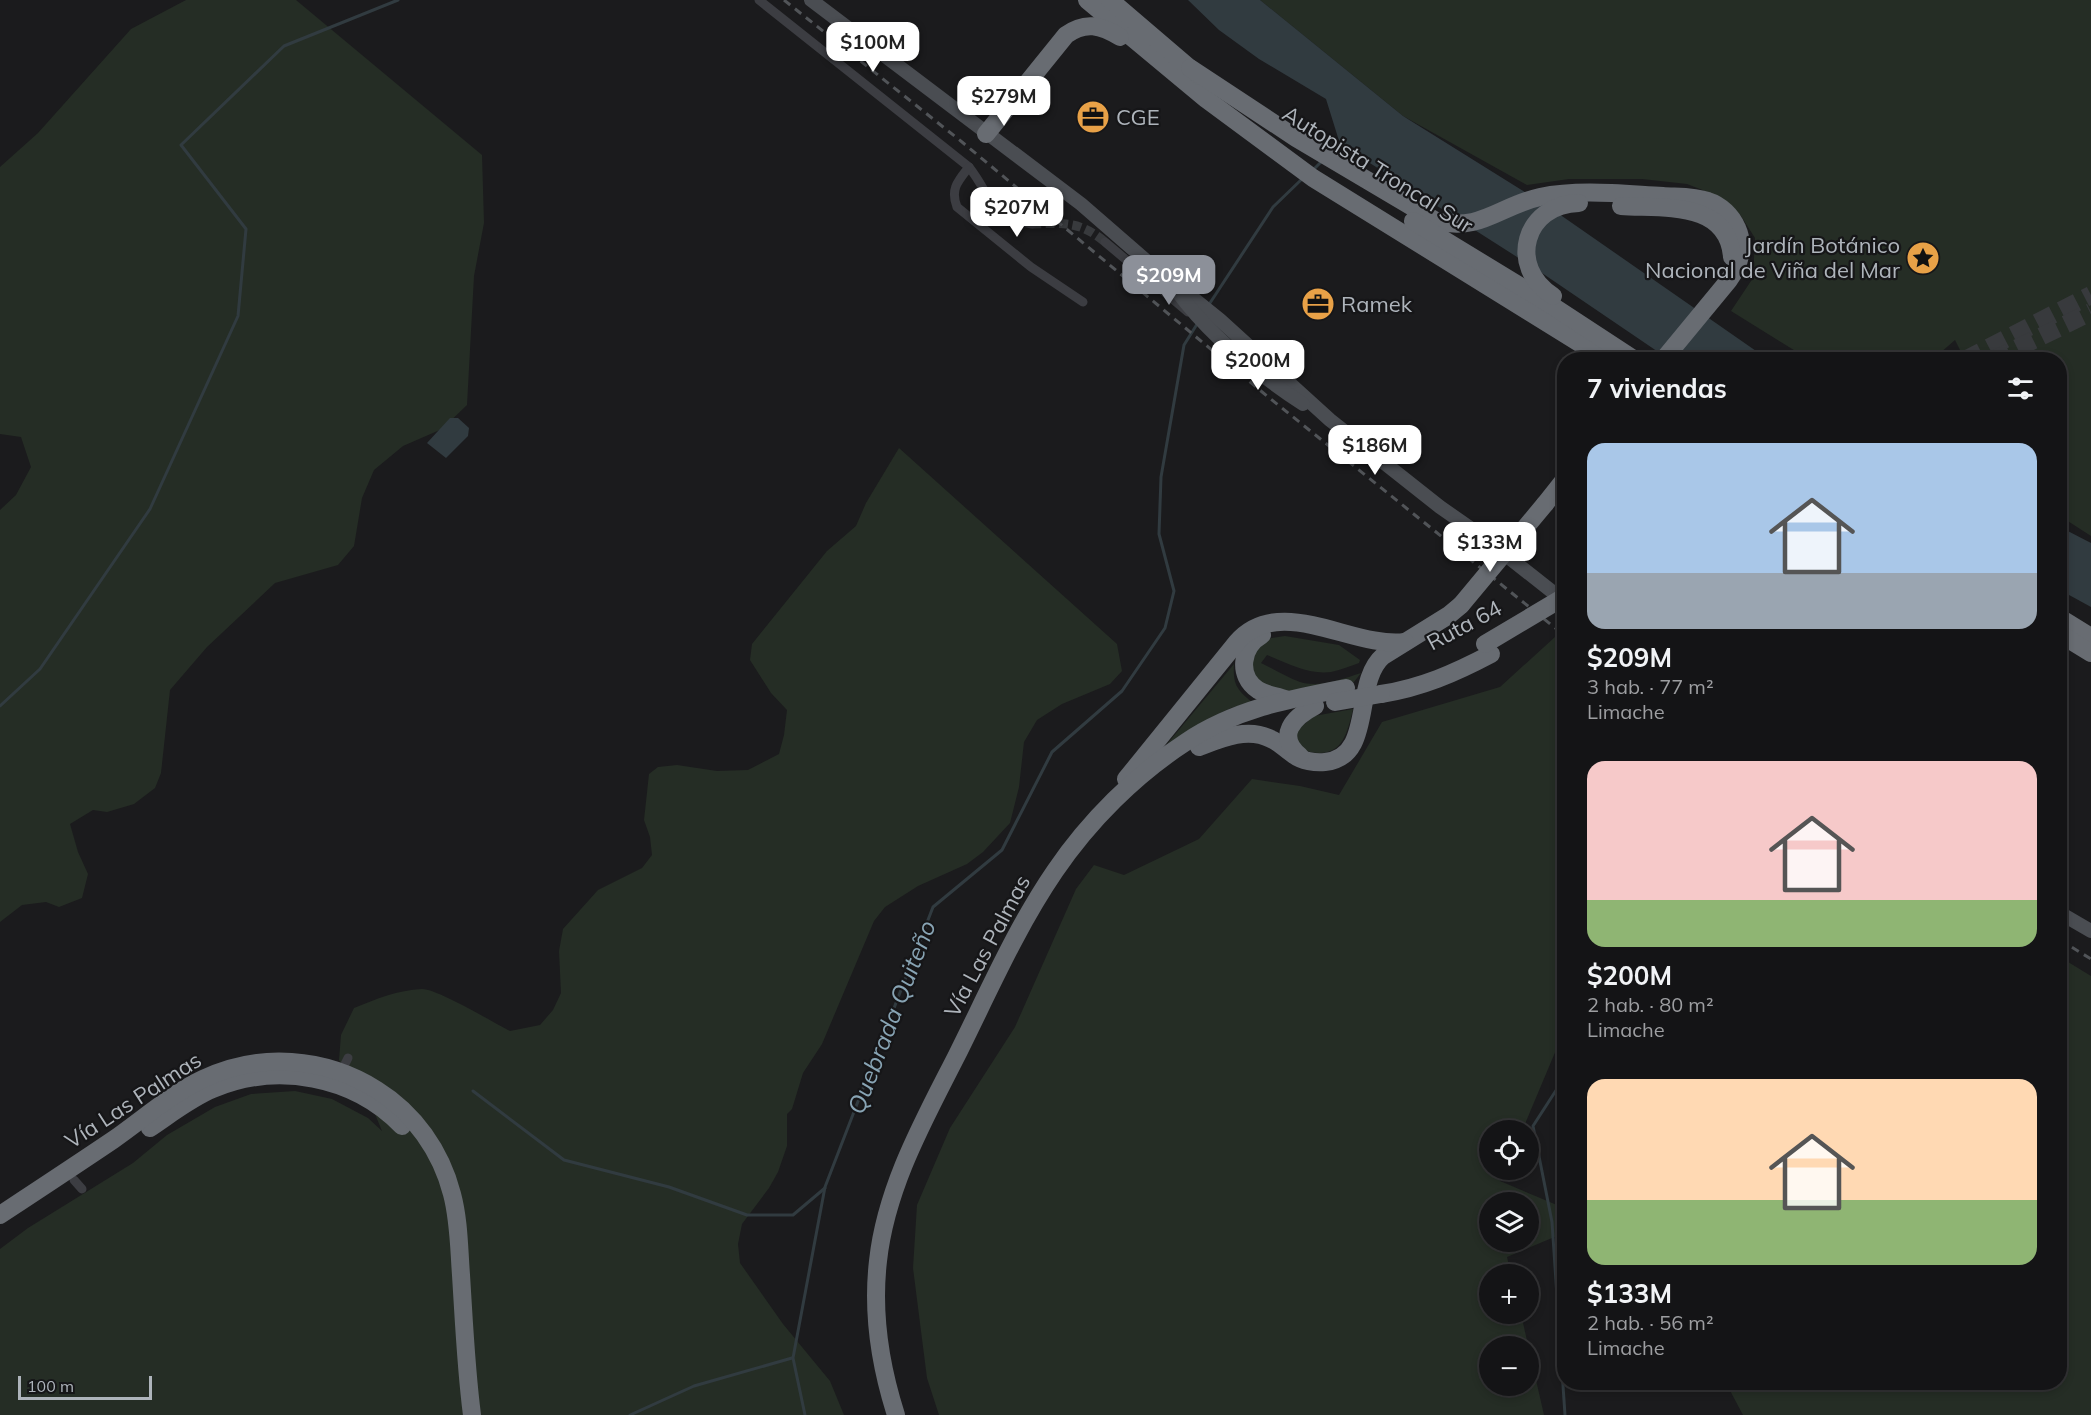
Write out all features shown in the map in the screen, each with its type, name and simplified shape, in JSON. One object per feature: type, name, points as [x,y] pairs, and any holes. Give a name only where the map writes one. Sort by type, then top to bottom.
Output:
[{"type":"highway","name":"Autopista Troncal Sur","points":[[1087,0],[1206,99],[1289,146]]},
{"type":"highway","name":"Autopista Troncal Sur","points":[[1110,0],[1190,68],[1289,146],[1595,352]]},
{"type":"highway","points":[[986,134],[1065,35],[1071,31],[1085,26],[1101,27],[1146,50]]},
{"type":"highway","points":[[1289,146],[1323,169],[1428,218],[1452,224],[1479,222],[1528,200],[1564,194],[1690,197],[1714,203],[1727,213],[1739,235],[1740,258],[1726,284],[1670,352]]},
{"type":"highway","points":[[1323,169],[1329,192],[1390,235],[1543,330],[1574,352]]},
{"type":"highway","name":"Autopista Troncal Sur","points":[[1323,169],[1531,293],[1623,352]]},
{"type":"highway","points":[[1638,352],[1540,286],[1528,266],[1526,249],[1530,234],[1538,220],[1550,210],[1564,205],[1587,204],[1688,210],[1704,214],[1717,223],[1730,243],[1732,259],[1726,284]]},
{"type":"highway","points":[[1199,747],[1238,735],[1254,734],[1272,740],[1294,756],[1307,760],[1329,762],[1340,758],[1351,747],[1359,728],[1366,685],[1379,675],[1405,642],[1461,605],[1554,497]]},
{"type":"highway","name":"Ruta 64","points":[[1488,649],[1557,604]]},
{"type":"highway","name":"Ruta 64","points":[[1379,675],[1435,669],[1488,649],[1557,614]]},
{"type":"highway","points":[[2067,622],[2091,637]]},
{"type":"highway","points":[[1096,820],[1112,796],[1237,642],[1253,629],[1274,623],[1303,624],[1330,628],[1373,641],[1405,642]]},
{"type":"highway","points":[[1287,700],[1257,689],[1246,674],[1244,663],[1246,651],[1257,638],[1273,632],[1285,631],[1337,639],[1362,650],[1379,675]]},
{"type":"highway","points":[[2067,638],[2091,653]]},
{"type":"highway","name":"Vía Las Palmas","points":[[909,1415],[891,1350],[886,1292],[892,1237],[910,1178],[982,1029],[1058,888],[1085,850],[1113,819],[1158,777],[1199,747],[1252,721],[1315,706],[1379,675]]},
{"type":"highway","name":"Vía Las Palmas","points":[[896,1415],[881,1358],[876,1288],[882,1234],[894,1192],[940,1089],[1023,923],[1055,870],[1096,820],[1147,771],[1196,735],[1238,714],[1287,700],[1340,695]]},
{"type":"highway","points":[[1307,760],[1297,754],[1291,746],[1289,730],[1294,720],[1315,706]]},
{"type":"highway","name":"Vía Las Palmas","points":[[0,1215],[176,1094],[203,1078],[233,1067],[264,1062],[345,1065],[406,1113],[434,1150],[447,1178],[457,1224],[472,1415]]},
{"type":"highway","name":"Vía Las Palmas","points":[[0,1229],[78,1184],[198,1096],[241,1080],[271,1075],[302,1076],[332,1083],[361,1095],[386,1112],[408,1133],[426,1157],[441,1191],[449,1228],[461,1415]]},
{"type":"main road","points":[[811,0],[1081,204],[1173,284],[1194,310],[1219,325],[1248,363],[1285,392],[1330,420],[1440,507],[1557,594]]},
{"type":"main road","points":[[1440,507],[1478,543],[1557,605]]},
{"type":"main road","points":[[2067,917],[2091,931]]},
{"type":"street","points":[[759,0],[969,168],[992,205],[999,212],[1009,218],[1032,224]]},
{"type":"street","points":[[969,168],[955,184],[954,199],[957,207],[1031,267],[1083,302]]},
{"type":"street","points":[[1106,242],[1194,310]]},
{"type":"shaded area","points":[[186,0],[296,0],[482,155],[484,223],[474,276],[467,405],[442,429],[403,446],[374,470],[362,498],[354,546],[338,565],[275,583],[207,647],[170,690],[161,773],[155,788],[134,804],[107,812],[93,810],[70,824],[78,852],[88,874],[82,898],[59,907],[46,902],[22,905],[0,922],[0,510],[16,495],[31,467],[21,437],[0,434],[0,167],[38,133],[131,29]]},
{"type":"shaded area","points":[[1188,0],[1260,0],[1403,116],[1549,207],[1757,352],[1658,352],[1539,271],[1340,144],[1326,99],[1259,59],[1219,30]]},
{"type":"shaded area","name":"Jardín Botánico Nacional de Viña del Mar","points":[[1260,0],[2091,0],[2091,536],[2067,521],[2067,352],[1961,352],[1955,340],[1941,352],[1797,352],[1731,311],[1753,278],[1755,238],[1741,216],[1718,196],[1687,184],[1642,179],[1569,179],[1527,185],[1403,116]]},
{"type":"shaded area","points":[[450,418],[458,418],[469,428],[468,436],[446,458],[427,443]]},
{"type":"shaded area","points":[[899,448],[1117,644],[1122,671],[1110,684],[1062,704],[1037,720],[1024,742],[1019,787],[1010,823],[983,852],[967,864],[918,886],[885,907],[874,921],[822,1044],[803,1073],[792,1109],[787,1114],[787,1146],[778,1172],[742,1224],[738,1244],[740,1263],[783,1324],[830,1381],[844,1415],[0,1415],[0,1249],[28,1228],[133,1163],[167,1135],[215,1107],[251,1094],[295,1091],[332,1099],[368,1118],[382,1131],[375,1114],[339,1060],[341,1035],[354,1008],[379,998],[413,990],[430,990],[510,1031],[540,1025],[553,1010],[561,993],[559,951],[563,929],[598,890],[642,868],[652,855],[650,837],[644,820],[649,774],[658,767],[677,765],[717,771],[748,770],[779,754],[787,710],[771,693],[750,660],[752,644],[827,551],[856,526],[866,503]]},
{"type":"shaded area","points":[[2067,531],[2091,543],[2091,607],[2067,594]]},
{"type":"shaded area","points":[[1285,636],[1339,645],[1360,660],[1359,663],[1331,672],[1315,672],[1298,668],[1267,655],[1261,663],[1307,684],[1330,682],[1361,673],[1354,682],[1313,691],[1297,693],[1269,689],[1259,682],[1252,671],[1249,653],[1265,639]]},
{"type":"shaded area","points":[[1555,637],[1557,639],[1557,1048],[1527,1120],[1479,1120],[1479,1180],[1500,1180],[1526,1192],[1479,1192],[1479,1252],[1519,1252],[1507,1257],[1509,1264],[1479,1264],[1479,1324],[1523,1324],[1526,1336],[1479,1336],[1479,1396],[1539,1396],[1539,1393],[1544,1415],[939,1415],[927,1378],[913,1268],[917,1205],[950,1128],[1015,1027],[1076,889],[1094,865],[1124,875],[1199,839],[1252,779],[1339,795],[1382,722],[1500,687]]},
{"type":"shaded area","points":[[1234,664],[1237,686],[1252,702],[1231,708],[1208,719],[1152,762]]},
{"type":"shaded area","points":[[1353,709],[1344,738],[1333,750],[1315,753],[1302,750],[1296,741],[1295,732],[1314,716]]},
{"type":"shaded area","points":[[2067,961],[2091,976],[2091,1415],[1743,1415],[1730,1390],[2067,1390]]},
{"type":"shaded area","points":[[1539,1197],[1557,1205],[1557,1236],[1539,1244]]},
{"type":"waterway","points":[[0,706],[40,669],[150,509],[238,316],[246,229],[181,145],[284,46],[398,0]]},
{"type":"waterway","points":[[1331,152],[1341,142]]},
{"type":"waterway","points":[[1312,171],[1322,161]]},
{"type":"waterway","points":[[1208,306],[1273,207],[1302,179]]},
{"type":"waterway","name":"Quebrada Quiteño","points":[[805,1415],[793,1358],[825,1187],[933,907],[1002,850],[1052,752],[1122,691],[1165,628],[1174,591],[1159,534],[1161,477],[1184,345],[1199,321]]},
{"type":"waterway","points":[[1557,1089],[1533,1126],[1552,1222],[1557,1296]]},
{"type":"waterway","points":[[473,1091],[564,1160],[669,1187],[747,1215],[793,1215],[825,1188]]},
{"type":"waterway","points":[[630,1415],[694,1386],[792,1358]]},
{"type":"waterway","points":[[1563,1390],[1565,1415]]},
{"type":"tunnel","points":[[1032,224],[1071,225],[1088,230],[1105,242]]},
{"type":"tunnel","points":[[1981,352],[2091,295]]},
{"type":"tunnel","points":[[2009,352],[2091,312]]},
{"type":"railway","points":[[784,0],[962,142],[1267,396],[1557,629]]},
{"type":"railway","points":[[2067,944],[2091,959]]},
{"type":"place","name":"CGE","points":[[1093,117]]},
{"type":"place","name":"Jardín Botánico Nacional de Viña del Mar","points":[[1923,258]]},
{"type":"place","name":"Ramek","points":[[1318,304]]}]
